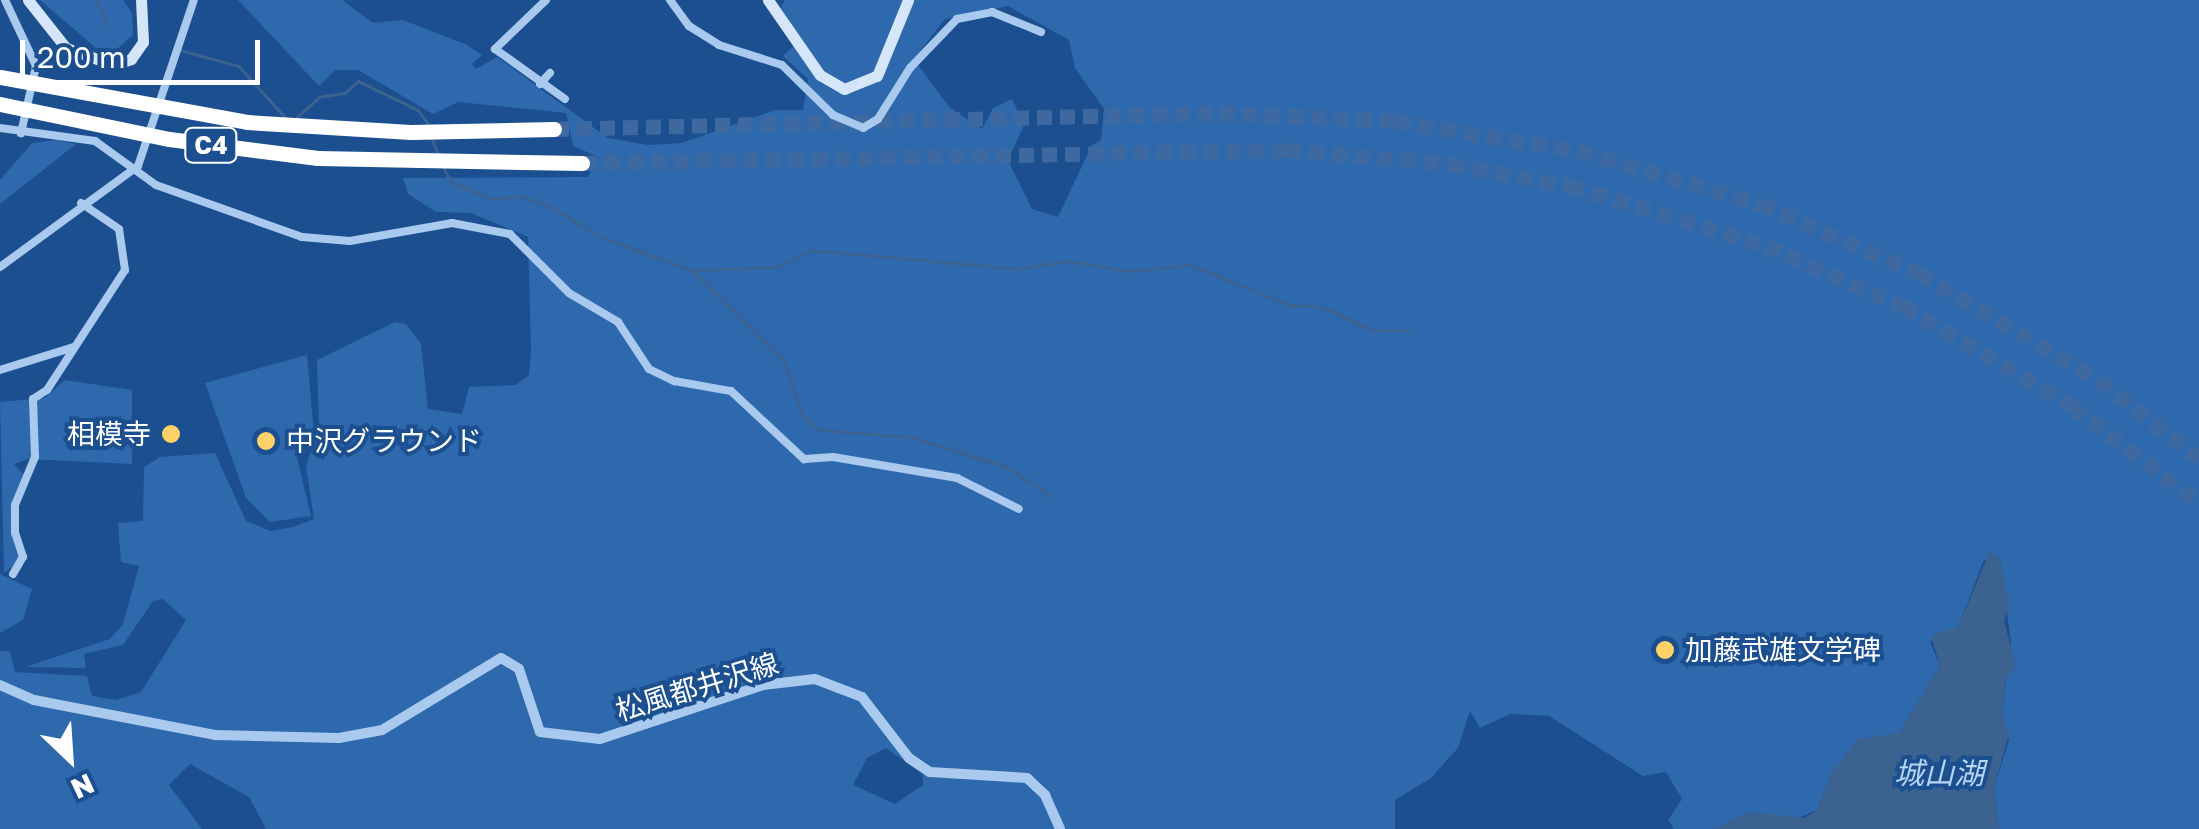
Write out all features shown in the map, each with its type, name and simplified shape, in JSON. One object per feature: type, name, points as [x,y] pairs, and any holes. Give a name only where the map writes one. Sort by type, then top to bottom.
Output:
[{"type":"highway","name":"C4","points":[[0,77],[247,122],[411,132],[554,129]]},
{"type":"highway","name":"C4","points":[[0,104],[169,139],[424,165],[582,164]]},
{"type":"main road","points":[[28,0],[66,48],[114,65],[132,59],[143,42],[147,19],[141,0]]},
{"type":"main road","points":[[768,0],[820,75],[844,89],[877,76],[908,0]]},
{"type":"street","points":[[5,0],[34,57],[35,75],[22,129]]},
{"type":"street","points":[[0,267],[81,203],[134,170],[194,0]]},
{"type":"street","points":[[546,0],[495,49],[565,100]]},
{"type":"street","points":[[670,0],[688,26],[719,46],[782,65],[833,115],[862,128],[878,119],[910,68],[957,19],[992,12],[1041,32]]},
{"type":"street","points":[[540,84],[550,73]]},
{"type":"street","points":[[0,128],[95,141],[169,190],[200,195],[317,240],[350,241],[452,223],[517,237],[569,293],[618,322],[648,369],[674,381],[731,391],[804,459],[832,457],[957,478],[1019,509]]},
{"type":"street","points":[[13,574],[24,557],[14,513],[35,457],[33,398],[47,390],[119,285],[126,260],[115,224],[81,203]]},
{"type":"street","points":[[0,370],[74,347]]},
{"type":"street","name":"松風都井沢線","points":[[0,685],[34,700],[215,735],[340,738],[382,730],[501,658],[519,669],[540,732],[600,739],[763,685],[816,679],[862,697],[923,768],[941,776],[1027,778],[1045,795],[1060,829]]},
{"type":"shaded area","points":[[40,0],[123,0],[132,13],[133,35],[116,50],[96,48]]},
{"type":"shaded area","points":[[238,0],[342,0],[373,23],[403,20],[465,44],[482,55],[472,64],[476,69],[497,57],[608,138],[648,145],[682,143],[775,110],[803,110],[808,79],[783,56],[801,39],[781,8],[785,0],[2199,0],[2199,829],[1999,829],[1994,788],[2009,740],[2002,712],[2011,643],[2000,558],[1984,560],[1958,627],[1930,642],[1940,666],[1899,733],[1831,774],[1817,810],[1794,820],[1750,812],[1714,829],[1674,829],[1668,820],[1682,799],[1666,772],[1643,776],[1549,716],[1510,714],[1480,728],[1470,711],[1458,748],[1431,778],[1395,800],[1395,829],[266,829],[249,797],[190,764],[169,785],[202,829],[0,829],[0,651],[10,651],[15,672],[87,676],[92,696],[116,700],[141,692],[186,620],[163,599],[153,601],[123,645],[84,654],[86,668],[25,667],[110,639],[123,624],[139,566],[121,562],[118,523],[143,521],[144,467],[160,457],[215,453],[246,521],[271,531],[293,527],[314,519],[306,466],[319,428],[317,360],[395,322],[406,324],[421,344],[428,409],[462,414],[469,387],[516,385],[529,375],[528,237],[471,213],[436,212],[408,194],[403,178],[588,177],[598,157],[573,146],[566,113],[458,102],[433,114],[358,70],[335,70],[319,86]],"holes":[[[1008,6],[1069,40],[1075,68],[1104,109],[1101,140],[1092,145],[1058,217],[1032,209],[1008,160],[1024,125],[1012,99],[993,108],[982,129],[949,107],[914,59],[945,19]],[[886,748],[923,774],[923,785],[895,804],[853,785],[867,758]]]},
{"type":"shaded area","points":[[56,140],[76,144],[0,204],[0,180],[32,143]]},
{"type":"shaded area","name":"中沢グラウンド","points":[[307,355],[314,433],[297,457],[311,516],[270,522],[246,498],[205,383]]},
{"type":"shaded area","points":[[65,380],[132,390],[132,464],[28,459],[14,464],[26,477],[13,504],[20,561],[4,573],[0,402],[45,398]]},
{"type":"shaded area","points":[[0,574],[32,589],[23,620],[0,633]]},
{"type":"water","name":"城山湖","points":[[1990,551],[2000,558],[2009,604],[2004,621],[2016,666],[2006,679],[2002,712],[2009,734],[1994,788],[1999,829],[1714,829],[1750,812],[1805,818],[1817,810],[1831,774],[1857,739],[1899,733],[1940,666],[1931,636],[1958,627]]},
{"type":"waterway","points":[[96,0],[109,25]]},
{"type":"waterway","points":[[180,50],[239,66],[285,117]]},
{"type":"waterway","points":[[297,117],[319,97],[345,93],[358,81],[418,110],[430,126]]},
{"type":"waterway","points":[[432,138],[438,154]]},
{"type":"waterway","points":[[443,166],[451,182],[491,199],[520,196],[548,205],[603,238],[692,270],[784,361],[802,414],[820,430],[912,437],[1007,467],[1052,496]]},
{"type":"waterway","points":[[694,270],[778,267],[811,250],[1018,269],[1069,261],[1128,271],[1191,265],[1289,305],[1322,307],[1375,331],[1414,331]]},
{"type":"tunnel","points":[[554,129],[1219,113],[1396,121],[1579,151],[1760,204],[1919,273],[2098,380],[2199,458]]},
{"type":"tunnel","points":[[582,163],[1286,150],[1450,164],[1570,186],[1766,246],[1903,306],[2072,406],[2199,503]]},
{"type":"place","name":"相模寺","points":[[171,434]]},
{"type":"place","name":"中沢グラウンド","points":[[266,441]]},
{"type":"place","name":"加藤武雄文学碑","points":[[1665,650]]}]
